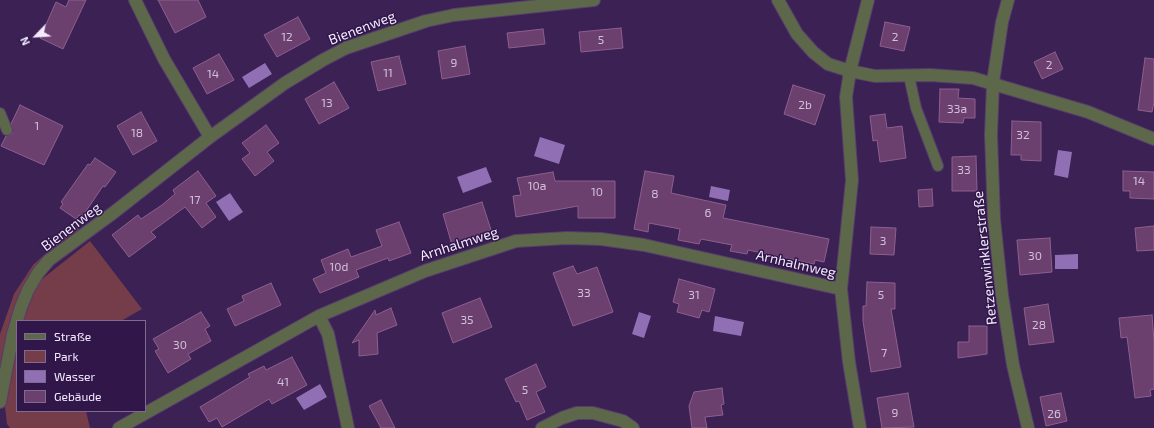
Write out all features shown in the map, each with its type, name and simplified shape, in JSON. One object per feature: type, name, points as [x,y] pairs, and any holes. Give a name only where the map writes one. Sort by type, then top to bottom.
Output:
[{"type":"street","points":[[135,0],[164,58],[210,137]]},
{"type":"street","name":"Bienenweg","points":[[17,320],[28,290],[38,272],[49,260],[66,246],[113,213],[210,137],[285,83],[323,60],[346,48],[426,21],[454,16],[594,0]]},
{"type":"street","points":[[778,0],[797,34],[813,52],[828,64],[850,71],[875,76],[956,76],[993,82],[1088,112],[1154,139]]},
{"type":"street","name":"Arnhalmweg","points":[[860,428],[849,362],[841,289],[852,180],[846,98],[850,71],[868,0]]},
{"type":"street","name":"Retzenwinklerstraße","points":[[1008,0],[1002,22],[993,82],[991,134],[995,227],[1002,295],[1013,365],[1028,428]]},
{"type":"street","name":"Arnhalmweg","points":[[119,428],[320,316],[424,271],[516,241],[567,238],[601,239],[644,245],[841,289]]},
{"type":"street","points":[[320,316],[328,334],[348,428]]},
{"type":"street","name":"Bienenweg","points":[[0,402],[16,324]]},
{"type":"street","points":[[542,428],[562,418],[577,414],[593,413],[623,421],[633,428]]},
{"type":"lane","points":[[909,76],[916,108],[938,166]]},
{"type":"lane","points":[[0,112],[7,130]]},
{"type":"green space","points":[[76,226],[80,230],[53,250],[29,277],[21,291],[10,321],[0,374],[0,334],[14,294],[33,265]]},
{"type":"green space","points":[[90,241],[142,309],[123,320],[21,320],[35,288],[42,279]]},
{"type":"green space","points":[[16,348],[16,412],[86,412],[90,428],[10,428],[7,424],[5,407]]},
{"type":"water","points":[[265,63],[272,74],[249,88],[242,77]]},
{"type":"water","points":[[540,137],[565,145],[559,164],[534,156]]},
{"type":"water","points":[[1058,150],[1072,152],[1068,178],[1054,175]]},
{"type":"water","points":[[486,167],[492,182],[463,193],[457,177]]},
{"type":"water","points":[[711,186],[730,190],[728,201],[709,197]]},
{"type":"water","points":[[230,193],[243,212],[229,221],[216,202]]},
{"type":"water","points":[[1078,254],[1078,269],[1055,269],[1055,255]]},
{"type":"water","points":[[639,312],[651,316],[644,338],[632,334]]},
{"type":"water","points":[[715,316],[744,322],[741,336],[713,331]]},
{"type":"water","points":[[320,384],[327,397],[304,410],[296,398]]},
{"type":"building","points":[[69,0],[86,0],[63,49],[40,38],[56,2],[66,7]]},
{"type":"building","points":[[158,0],[198,0],[206,17],[175,33]]},
{"type":"building","points":[[298,17],[310,39],[277,57],[264,35]]},
{"type":"building","points":[[885,22],[910,27],[904,51],[880,46]]},
{"type":"building","points":[[621,28],[623,48],[581,52],[579,32]]},
{"type":"building","points":[[543,29],[545,44],[509,48],[507,33]]},
{"type":"building","points":[[465,46],[470,74],[442,79],[438,51]]},
{"type":"building","points":[[1055,52],[1063,69],[1042,79],[1034,62]]},
{"type":"building","points":[[219,54],[234,80],[207,94],[193,68]]},
{"type":"building","points":[[399,56],[406,84],[378,91],[371,62]]},
{"type":"building","points":[[1145,58],[1154,59],[1154,102],[1152,112],[1138,110]]},
{"type":"building","points":[[334,82],[349,108],[319,124],[305,99]]},
{"type":"building","points":[[793,85],[825,95],[815,125],[784,114]]},
{"type":"building","points":[[940,89],[959,89],[958,98],[975,99],[975,118],[964,118],[963,123],[939,122]]},
{"type":"building","points":[[20,105],[63,126],[44,165],[1,146],[6,136],[12,134],[11,124]]},
{"type":"building","points":[[141,112],[157,141],[133,155],[117,126]]},
{"type":"building","points":[[885,114],[887,128],[902,126],[906,158],[880,162],[877,140],[873,141],[870,116]]},
{"type":"building","points":[[1012,121],[1041,122],[1041,161],[1021,160],[1021,155],[1011,155]]},
{"type":"building","points":[[266,125],[279,143],[267,152],[274,161],[255,176],[242,159],[250,153],[242,143]]},
{"type":"building","points":[[976,156],[977,191],[952,191],[952,157]]},
{"type":"building","points":[[95,158],[116,172],[105,187],[103,186],[82,217],[79,215],[76,219],[60,208],[63,204],[61,202],[88,164],[90,165]]},
{"type":"building","points":[[198,171],[216,196],[206,203],[216,217],[202,228],[185,207],[151,232],[156,237],[129,257],[112,235],[138,215],[141,219],[162,205],[175,194],[173,190]]},
{"type":"building","points":[[645,171],[674,176],[671,193],[726,205],[723,218],[829,239],[824,262],[815,260],[814,264],[748,250],[747,254],[730,251],[732,245],[701,239],[699,244],[678,240],[680,229],[649,223],[648,232],[634,229]]},
{"type":"building","points":[[1123,171],[1154,172],[1154,199],[1130,198],[1130,191],[1123,191]]},
{"type":"building","points":[[553,172],[555,181],[615,181],[615,218],[578,218],[578,206],[516,217],[513,196],[521,195],[517,178]]},
{"type":"building","points":[[932,189],[933,206],[919,207],[918,190]]},
{"type":"building","points":[[482,202],[492,233],[452,245],[443,214]]},
{"type":"building","points":[[399,222],[411,253],[389,261],[388,258],[356,270],[359,277],[320,293],[313,279],[326,273],[321,260],[348,249],[351,257],[382,246],[376,230]]},
{"type":"building","points":[[1154,226],[1154,250],[1137,251],[1135,228]]},
{"type":"building","points":[[871,227],[896,228],[894,255],[870,254]]},
{"type":"building","points":[[1050,238],[1052,272],[1020,275],[1017,240]]},
{"type":"building","points":[[573,266],[577,274],[597,267],[613,312],[573,326],[553,273]]},
{"type":"building","points":[[679,279],[715,289],[709,312],[702,310],[699,318],[677,312],[679,304],[673,302]]},
{"type":"building","points":[[867,282],[895,283],[895,309],[891,309],[901,367],[871,372],[863,321],[863,306],[866,306]]},
{"type":"building","points":[[271,283],[281,305],[235,326],[227,309],[244,301],[242,296]]},
{"type":"building","points":[[480,298],[492,327],[453,343],[442,313]]},
{"type":"building","points":[[1048,304],[1054,342],[1029,345],[1024,308]]},
{"type":"building","points":[[391,308],[397,325],[377,333],[378,354],[359,356],[359,340],[352,343],[375,310],[376,315]]},
{"type":"building","points":[[201,312],[210,326],[205,329],[211,341],[188,354],[191,359],[168,373],[155,351],[159,349],[153,339]]},
{"type":"building","points":[[1152,315],[1154,341],[1154,389],[1150,390],[1151,396],[1135,398],[1127,337],[1121,338],[1119,318]]},
{"type":"building","points":[[969,326],[987,326],[987,354],[958,358],[958,342],[969,342]]},
{"type":"building","points":[[292,357],[307,385],[272,404],[269,399],[222,427],[217,418],[209,422],[200,407],[250,377],[248,374],[264,366],[266,370]]},
{"type":"building","points":[[536,364],[546,387],[536,392],[545,412],[527,420],[519,401],[516,402],[505,379]]},
{"type":"building","points":[[722,388],[724,404],[721,405],[723,415],[705,417],[707,428],[692,428],[689,406],[694,392]]},
{"type":"building","points":[[908,393],[914,427],[882,428],[877,398]]},
{"type":"building","points":[[1061,393],[1067,421],[1046,426],[1040,397]]},
{"type":"building","points":[[381,400],[395,428],[381,428],[369,406]]}]
